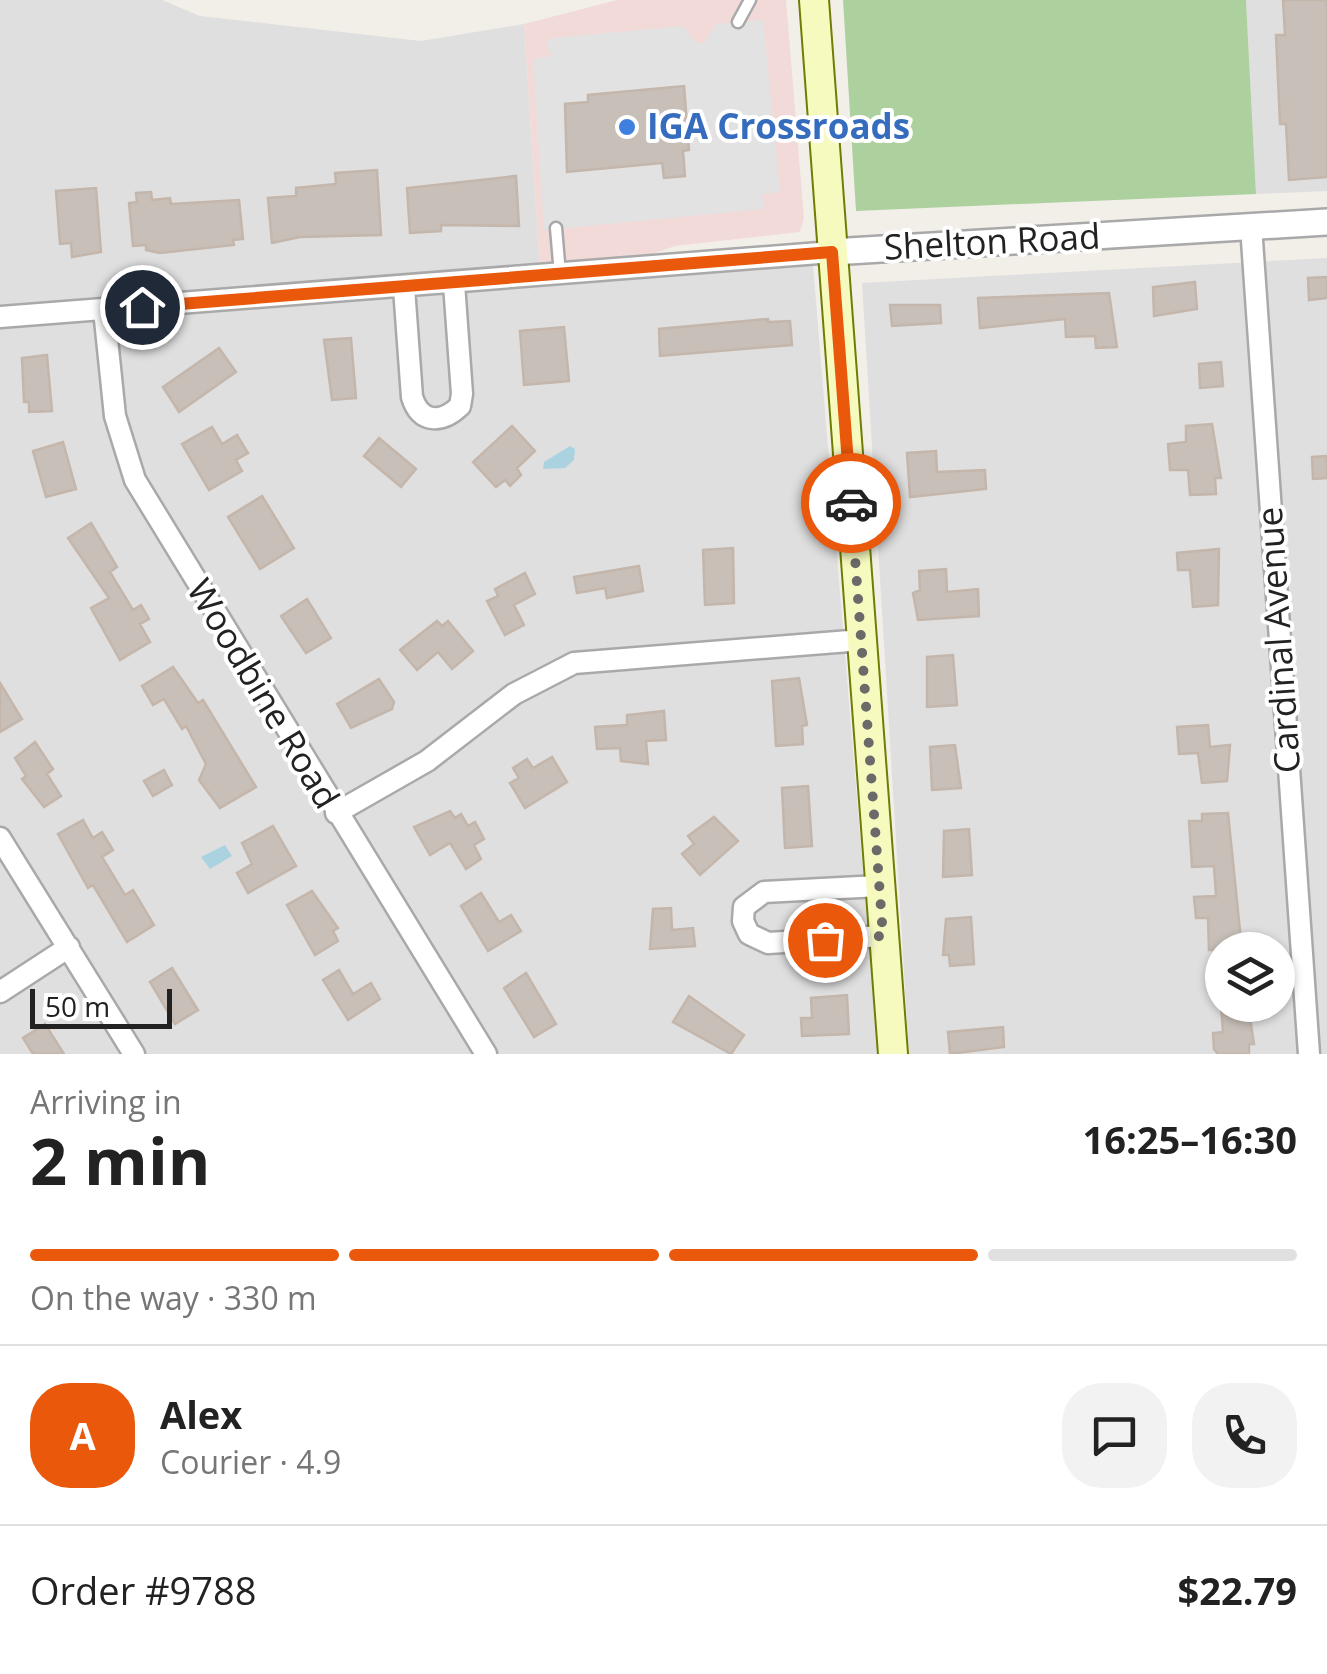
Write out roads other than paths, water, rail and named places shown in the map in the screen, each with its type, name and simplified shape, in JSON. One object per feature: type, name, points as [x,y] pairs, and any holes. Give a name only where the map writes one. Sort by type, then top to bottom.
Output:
[{"type":"main road","points":[[814,0],[893,1054]]},
{"type":"street","name":"Shelton Road","points":[[0,317],[832,252],[1327,222]]},
{"type":"street","name":"Cardinal Avenue","points":[[1251,226],[1309,1054]]},
{"type":"street","points":[[404,288],[412,397],[416,411],[427,418],[440,419],[460,406],[462,394],[454,284]]},
{"type":"street","name":"Woodbine Road","points":[[104,310],[115,416],[135,480],[486,1054]]},
{"type":"street","points":[[336,812],[427,761],[514,694],[574,663],[862,640]]},
{"type":"street","points":[[0,838],[134,1054]]},
{"type":"street","points":[[879,886],[764,892],[744,907],[742,921],[748,934],[768,943],[883,936]]},
{"type":"street","points":[[0,992],[69,947]]},
{"type":"lane","points":[[738,22],[750,0]]},
{"type":"lane","points":[[556,228],[560,275]]},
{"type":"water","points":[[570,446],[575,449],[574,460],[565,468],[543,469],[544,462]]},
{"type":"water","points":[[225,845],[232,856],[210,869],[201,857]]},
{"type":"place","name":"IGA Crossroads","points":[[627,127]]}]
